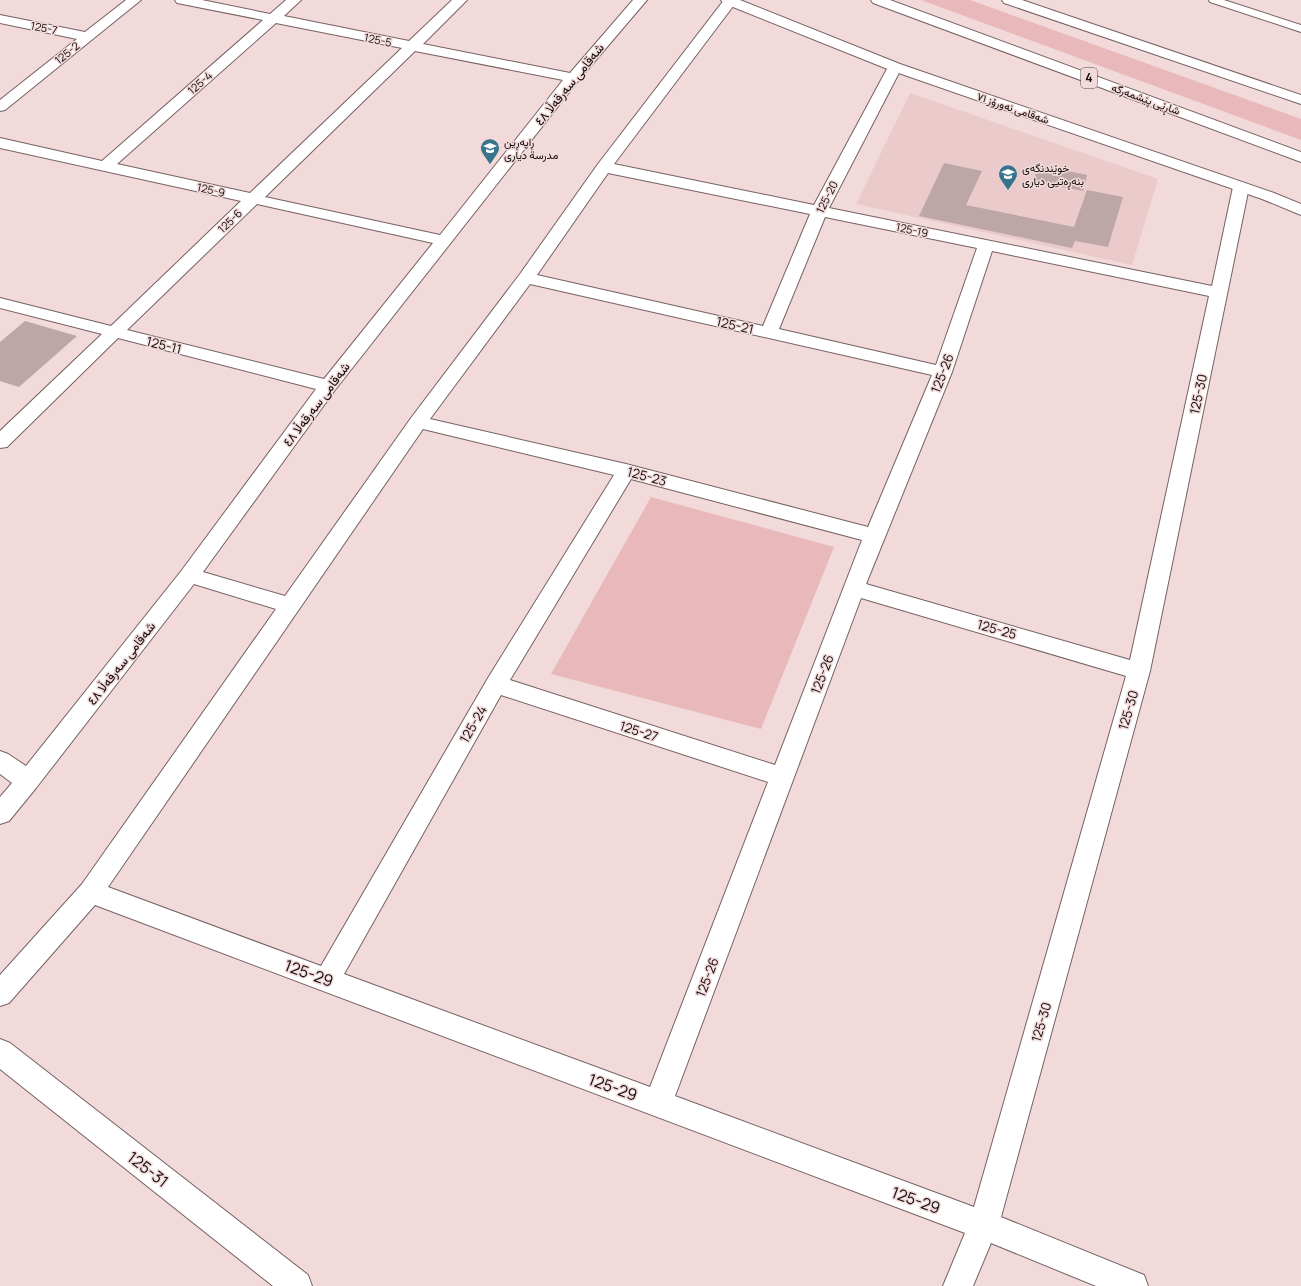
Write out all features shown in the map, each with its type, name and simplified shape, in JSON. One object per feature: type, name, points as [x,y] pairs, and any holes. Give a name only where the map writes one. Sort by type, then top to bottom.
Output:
[{"type":"main road","name":"125-2","points":[[0,107],[134,0]]},
{"type":"main road","name":"125-5","points":[[182,0],[411,47],[573,78]]},
{"type":"main road","name":"125-4","points":[[105,166],[294,0]]},
{"type":"main road","name":"125-6","points":[[0,442],[460,0]]},
{"type":"main road","name":"شەقامی سەرقەڵا ٤٨","points":[[0,814],[28,781],[189,575],[328,386],[445,241],[573,78],[640,0]]},
{"type":"main road","points":[[0,994],[91,892],[418,422],[526,278],[604,167],[729,0]]},
{"type":"main road","name":"شەقامی نەورۆز ٧١","points":[[729,0],[849,50],[895,67],[1241,187],[1301,210]]},
{"type":"main road","name":"شاڕێی پێشمەرگە","points":[[878,0],[1301,156]]},
{"type":"main road","points":[[1009,0],[1301,100]]},
{"type":"main road","name":"125-7","points":[[0,19],[88,37]]},
{"type":"main road","name":"125-20","points":[[769,332],[819,211],[895,67]]},
{"type":"main road","name":"125-9","points":[[0,143],[445,241]]},
{"type":"main road","name":"125-19","points":[[604,167],[1220,293]]},
{"type":"main road","name":"125-30","points":[[958,1286],[984,1225],[1138,671],[1220,293],[1241,187]]},
{"type":"main road","name":"125-26","points":[[658,1104],[874,536],[943,372],[986,245]]},
{"type":"main road","name":"125-21","points":[[526,278],[943,372]]},
{"type":"main road","name":"125-11","points":[[0,303],[328,386]]},
{"type":"main road","name":"125-23","points":[[418,422],[626,471],[874,536]]},
{"type":"main road","name":"125-24","points":[[327,980],[496,684],[626,471]]},
{"type":"main road","points":[[189,575],[291,606]]},
{"type":"main road","name":"125-25","points":[[855,588],[1138,671]]},
{"type":"main road","name":"125-27","points":[[496,684],[783,777]]},
{"type":"main road","points":[[0,761],[28,781]]},
{"type":"main road","name":"125-29","points":[[91,892],[984,1225],[1133,1286]]},
{"type":"main road","name":"125-31","points":[[0,1052],[297,1286]]},
{"type":"lane","points":[[1214,0],[1301,29]]},
{"type":"shaded area","points":[[921,0],[970,0],[1301,119],[1301,140]]},
{"type":"shaded area","name":"خوێندنگەی بنەڕەتیی دیاری","points":[[910,93],[1158,179],[1132,265],[856,204]]},
{"type":"shaded area","points":[[651,497],[834,547],[761,729],[551,674]]},
{"type":"building","points":[[944,163],[982,171],[966,205],[1074,227],[1087,190],[1123,197],[1108,247],[1075,241],[1072,248],[919,216]]},
{"type":"building","points":[[1039,165],[1087,175],[1083,191],[1033,181]]},
{"type":"building","points":[[25,321],[77,336],[19,387],[0,381],[0,342]]},
{"type":"place","name":"ڕاپەڕین مدرسة ديارى","points":[[490,165]]},
{"type":"place","name":"خوێندنگەی بنەڕەتیی دیاری","points":[[1008,191]]}]
